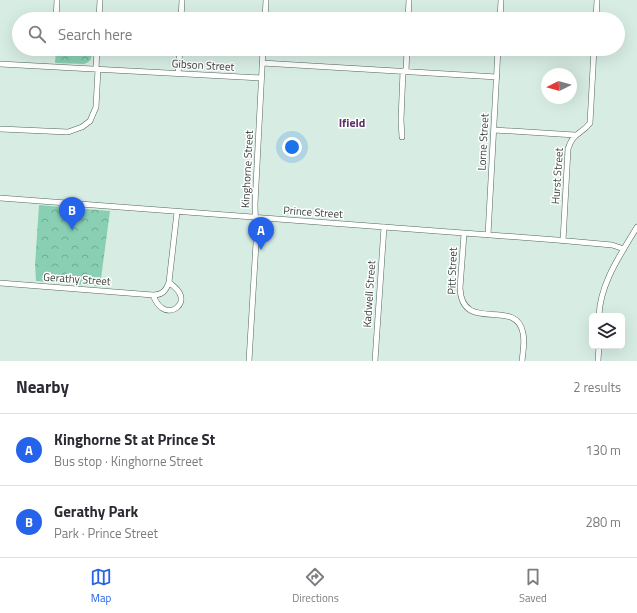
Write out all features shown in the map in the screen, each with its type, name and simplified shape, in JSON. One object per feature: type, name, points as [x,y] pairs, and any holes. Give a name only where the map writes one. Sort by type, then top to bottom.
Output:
[{"type":"street","points":[[56,12],[57,0]]},
{"type":"street","points":[[99,12],[100,0]]},
{"type":"street","points":[[181,12],[182,0]]},
{"type":"street","points":[[265,12],[266,0]]},
{"type":"street","points":[[408,12],[409,0]]},
{"type":"street","points":[[500,12],[501,0]]},
{"type":"street","points":[[596,12],[597,0]]},
{"type":"street","points":[[0,129],[73,132],[82,127],[90,120],[96,107],[97,56]]},
{"type":"street","points":[[178,74],[179,56]]},
{"type":"street","name":"Kinghorne Street","points":[[249,361],[256,243],[255,217],[262,56]]},
{"type":"street","points":[[402,137],[401,120],[406,56]]},
{"type":"street","name":"Lorne Street","points":[[488,235],[498,56]]},
{"type":"street","name":"Hurst Street","points":[[563,241],[568,149],[570,142],[575,135],[586,128],[590,123],[594,56]]},
{"type":"street","points":[[262,63],[497,76]]},
{"type":"street","name":"Gibson Street","points":[[0,64],[261,78]]},
{"type":"street","points":[[494,130],[575,135]]},
{"type":"street","name":"Prince Street","points":[[0,198],[612,245],[624,249]]},
{"type":"street","points":[[169,282],[180,294],[180,304],[176,309],[167,311],[161,308],[153,295],[166,290],[169,282],[177,212]]},
{"type":"street","name":"Kadwell Street","points":[[375,361],[384,227]]},
{"type":"street","points":[[599,313],[607,279],[637,227]]},
{"type":"street","name":"Pitt Street","points":[[464,234],[460,288],[462,303],[474,312],[508,316],[515,320],[520,325],[523,332],[522,361]]},
{"type":"street","name":"Gerathy Street","points":[[0,283],[153,295]]},
{"type":"street","points":[[598,361],[599,349]]},
{"type":"green space","points":[[56,56],[92,56],[89,62],[84,64],[55,63]]},
{"type":"green space","points":[[39,205],[110,211],[100,286],[36,281],[35,265]]},
{"type":"place","name":"Gerathy Park","points":[[72,230]]},
{"type":"place","name":"Kinghorne St at Prince St","points":[[261,250]]},
{"type":"district","name":"Ifield","points":[[352,122]]}]
